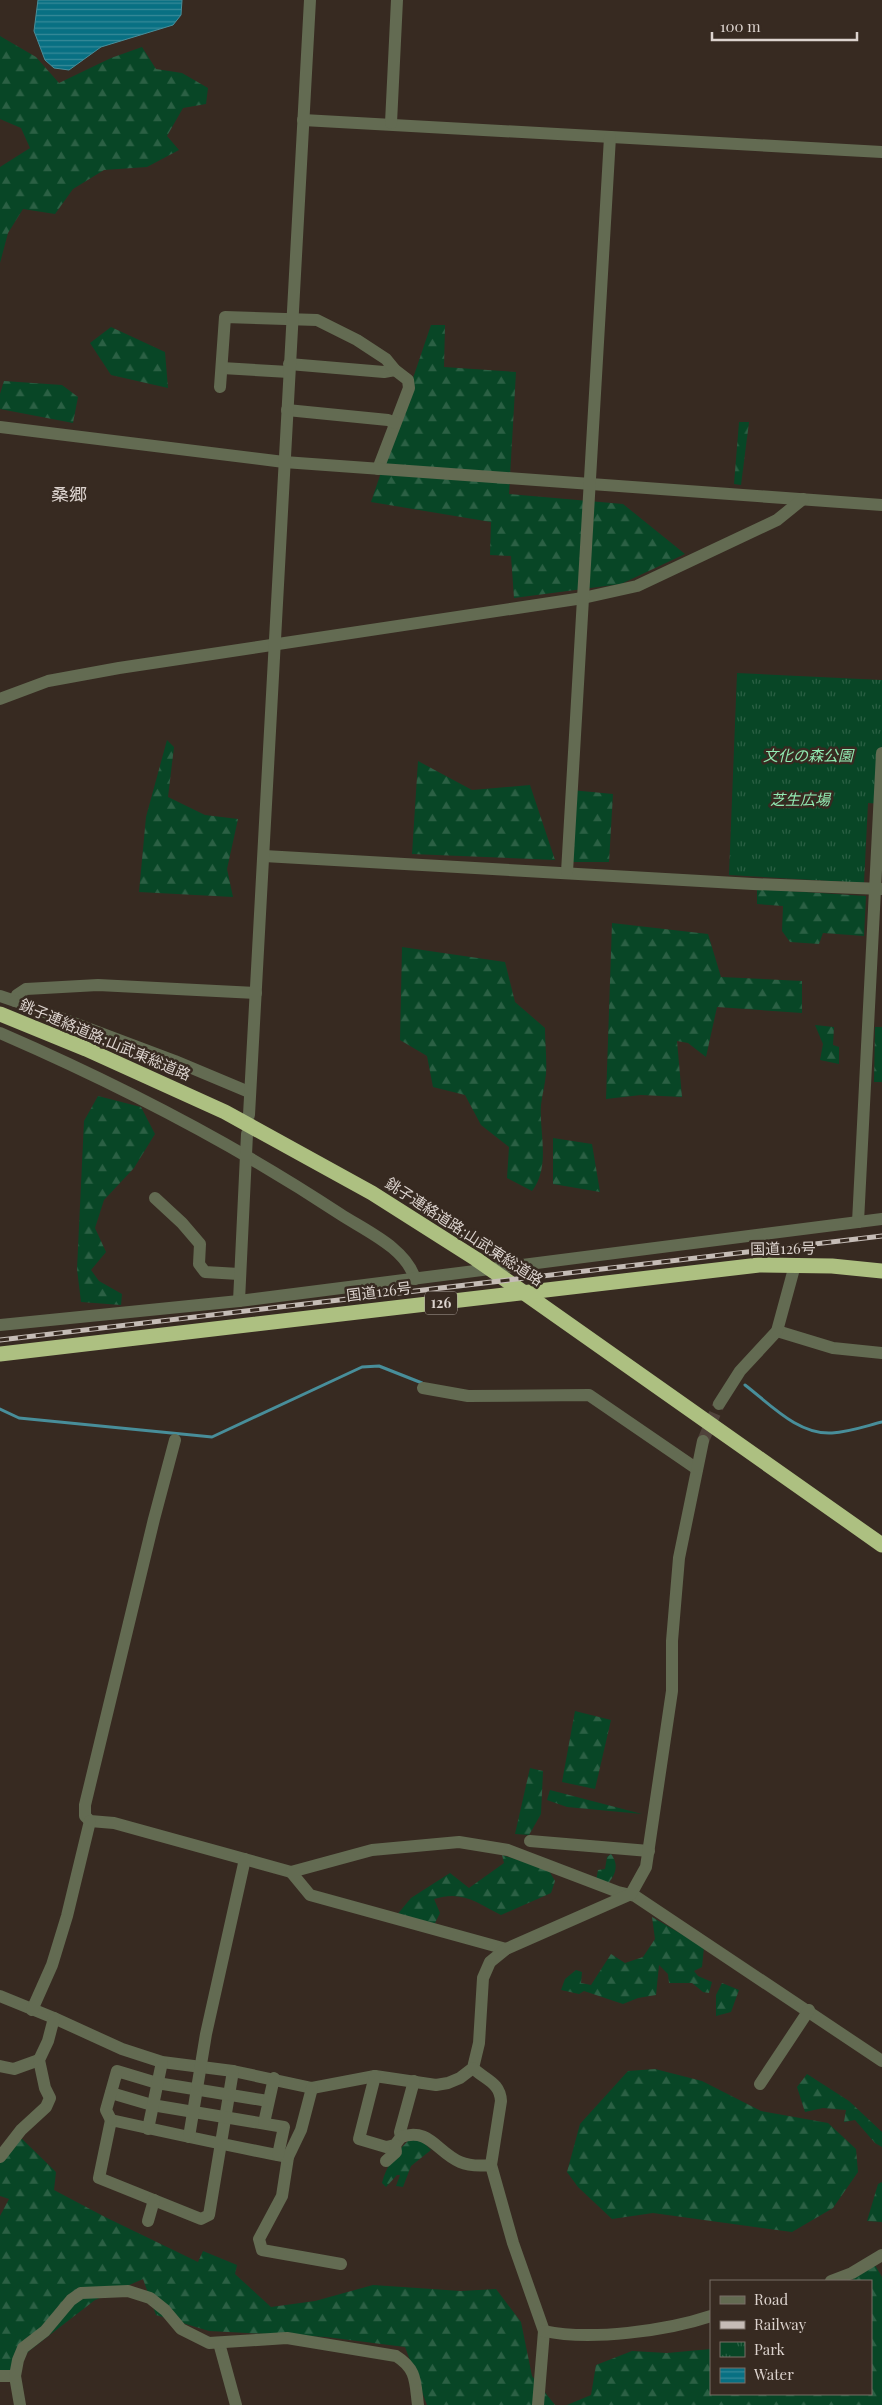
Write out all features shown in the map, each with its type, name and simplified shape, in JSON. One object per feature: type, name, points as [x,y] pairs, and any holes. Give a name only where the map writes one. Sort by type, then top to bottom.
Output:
[{"type":"highway","name":"銚子連絡道路;山武東総道路","points":[[0,1014],[86,1049],[225,1112],[372,1193],[476,1259],[556,1314],[879,1543]]},
{"type":"highway","name":"国道126号","points":[[0,1354],[759,1266],[832,1266],[882,1272]]},
{"type":"street","points":[[248,1115],[264,856],[286,410],[310,0]]},
{"type":"street","points":[[391,123],[397,0]]},
{"type":"street","points":[[303,120],[391,123],[882,152]]},
{"type":"street","points":[[567,872],[610,137]]},
{"type":"street","points":[[220,387],[226,317],[316,320],[357,340],[386,359],[395,370],[408,380],[409,388],[378,469]]},
{"type":"street","points":[[222,368],[289,368],[384,372],[395,370]]},
{"type":"street","points":[[286,410],[388,420],[395,423]]},
{"type":"street","points":[[0,427],[284,462],[590,485],[882,504]]},
{"type":"street","points":[[0,699],[48,681],[119,668],[583,598],[637,586],[777,520],[803,499]]},
{"type":"street","points":[[858,1222],[879,888],[882,753]]},
{"type":"street","points":[[264,856],[879,888]]},
{"type":"street","points":[[15,1001],[20,992],[36,987],[98,985],[256,993]]},
{"type":"street","points":[[0,996],[148,1050],[248,1092]]},
{"type":"street","points":[[0,1033],[81,1068],[166,1110],[247,1154],[382,1242],[407,1261],[415,1279]]},
{"type":"street","points":[[239,1301],[247,1134]]},
{"type":"street","points":[[155,1198],[182,1223],[200,1244],[199,1264],[205,1272],[239,1274]]},
{"type":"street","points":[[0,1325],[239,1301],[882,1219]]},
{"type":"street","points":[[719,1404],[740,1371],[766,1346],[777,1331],[795,1265]]},
{"type":"street","points":[[777,1331],[833,1348],[882,1353]]},
{"type":"street","points":[[423,1388],[468,1396],[588,1395],[697,1469]]},
{"type":"street","points":[[175,1440],[154,1519],[85,1806],[85,1816],[90,1821],[114,1823],[291,1872],[372,1850],[459,1842],[508,1850],[618,1892],[631,1894],[882,2060]]},
{"type":"street","points":[[0,1996],[122,2049],[162,2062],[274,2078],[312,2088],[375,2076],[436,2085],[460,2078],[473,2068],[480,2043],[482,1978],[490,1962],[506,1949],[631,1894],[646,1866],[672,1691],[672,1641],[679,1558],[703,1441]]},
{"type":"street","points":[[32,2010],[52,1965],[67,1916],[90,1821]]},
{"type":"street","points":[[530,1841],[649,1852]]},
{"type":"street","points":[[188,2137],[198,2090],[200,2067],[245,1859]]},
{"type":"street","points":[[291,1872],[310,1895],[506,1949]]},
{"type":"street","points":[[760,2084],[809,2010]]},
{"type":"street","points":[[0,2157],[22,2130],[46,2107],[50,2098],[45,2088],[39,2060],[48,2041],[54,2018]]},
{"type":"street","points":[[0,2066],[14,2069],[39,2060]]},
{"type":"street","points":[[148,2129],[162,2062]]},
{"type":"street","points":[[473,2068],[481,2076],[493,2082],[501,2092],[491,2165],[513,2243],[544,2331],[538,2405]]},
{"type":"street","points":[[233,2071],[229,2095],[220,2143],[209,2215],[201,2219],[99,2178],[111,2120],[106,2110],[117,2071],[157,2084],[198,2090],[229,2095],[268,2101]]},
{"type":"street","points":[[375,2076],[359,2139],[386,2147],[412,2134],[422,2135],[460,2162],[491,2165]]},
{"type":"street","points":[[264,2123],[274,2078]]},
{"type":"street","points":[[386,2161],[396,2152],[414,2081]]},
{"type":"street","points":[[283,2156],[301,2130],[312,2088]]},
{"type":"street","points":[[111,2093],[152,2105],[284,2127],[282,2196],[259,2239],[262,2250],[341,2264]]},
{"type":"street","points":[[111,2120],[283,2156]]},
{"type":"street","points":[[148,2221],[154,2200]]},
{"type":"street","points":[[277,2243],[289,2256]]},
{"type":"street","points":[[833,2280],[882,2255]]},
{"type":"street","points":[[20,2405],[15,2376],[18,2360],[23,2348],[45,2331],[71,2300],[81,2293],[128,2291],[150,2298],[165,2310],[181,2330],[204,2341],[219,2343],[287,2338],[396,2356],[406,2362],[414,2372],[418,2405]]},
{"type":"street","points":[[544,2331],[566,2336],[656,2330],[683,2325],[710,2316]]},
{"type":"street","points":[[219,2343],[236,2405]]},
{"type":"street","points":[[0,2376],[15,2376]]},
{"type":"green space","points":[[0,36],[36,57],[59,83],[111,58],[142,47],[156,69],[182,73],[208,88],[206,104],[183,108],[167,136],[179,150],[147,167],[104,170],[73,189],[55,214],[23,209],[8,233],[0,263],[0,167],[30,148],[21,128],[0,119]]},
{"type":"green space","points":[[431,325],[445,325],[444,367],[516,372],[509,494],[623,504],[685,554],[621,584],[514,598],[511,556],[490,555],[491,522],[371,502]]},
{"type":"green space","points":[[111,327],[165,352],[168,388],[111,375],[90,343]]},
{"type":"green space","points":[[4,381],[62,385],[78,397],[73,423],[0,409],[0,394]]},
{"type":"green space","points":[[739,422],[749,422],[741,485],[734,484]]},
{"type":"green space","name":"文化の森公園","points":[[737,673],[882,680],[882,804],[868,803],[864,883],[729,875]]},
{"type":"green space","points":[[167,740],[174,747],[168,797],[205,815],[238,819],[227,869],[233,897],[139,892],[146,817]]},
{"type":"green space","points":[[418,761],[472,790],[530,785],[555,860],[412,854]]},
{"type":"green space","points":[[571,790],[613,794],[609,862],[567,862]]},
{"type":"green space","points":[[757,889],[866,896],[864,936],[823,933],[819,944],[790,942],[782,931],[783,906],[757,904]]},
{"type":"green space","points":[[612,923],[708,934],[721,977],[802,981],[802,1013],[717,1007],[706,1057],[688,1043],[677,1041],[682,1097],[641,1095],[606,1099]]},
{"type":"green space","points":[[402,947],[505,962],[515,1002],[545,1028],[546,1074],[541,1105],[543,1160],[538,1181],[532,1191],[507,1178],[509,1147],[481,1125],[465,1095],[433,1087],[427,1056],[400,1040]]},
{"type":"green space","points":[[815,1025],[834,1027],[833,1045],[839,1047],[839,1064],[820,1060],[823,1044]]},
{"type":"green space","points":[[875,1027],[882,1027],[882,1082],[874,1082]]},
{"type":"green space","points":[[98,1096],[141,1107],[155,1134],[134,1168],[104,1200],[95,1228],[106,1252],[91,1270],[99,1281],[122,1294],[121,1305],[81,1302],[77,1269],[84,1121]]},
{"type":"green space","points":[[553,1138],[592,1144],[600,1192],[553,1184]]},
{"type":"green space","points":[[575,1711],[611,1720],[595,1789],[562,1782]]},
{"type":"green space","points":[[530,1768],[543,1771],[541,1814],[529,1835],[515,1834]]},
{"type":"green space","points":[[550,1790],[642,1814],[567,1807],[547,1800]]},
{"type":"green space","points":[[611,1854],[616,1867],[612,1878],[606,1886],[596,1881],[598,1870],[605,1869],[607,1857]]},
{"type":"green space","points":[[502,1855],[548,1869],[555,1881],[551,1893],[501,1915],[477,1902],[462,1897],[453,1896],[434,1899],[440,1913],[434,1925],[396,1916],[411,1898],[450,1873],[469,1888],[504,1863]]},
{"type":"green space","points":[[652,1917],[704,1947],[702,1967],[694,1971],[698,1976],[712,1982],[709,1993],[703,1992],[692,1983],[669,1983],[668,1974],[659,1965],[656,1995],[638,1998],[623,2004],[584,1991],[579,1994],[561,1990],[565,1979],[576,1970],[582,1972],[581,1983],[591,1985],[611,1954],[625,1963],[643,1957],[655,1939]]},
{"type":"green space","points":[[722,1983],[739,1990],[731,2012],[716,2016],[716,1995]]},
{"type":"green space","points":[[655,2069],[702,2081],[761,2111],[828,2123],[856,2149],[858,2172],[833,2208],[792,2232],[653,2213],[612,2219],[578,2187],[567,2172],[580,2124],[628,2071]]},
{"type":"green space","points":[[807,2074],[849,2101],[882,2132],[882,2147],[875,2143],[855,2120],[844,2122],[846,2110],[823,2108],[805,2112],[797,2087]]},
{"type":"green space","points":[[20,2137],[56,2172],[54,2190],[198,2262],[203,2251],[237,2265],[235,2274],[271,2307],[315,2301],[373,2285],[461,2291],[496,2289],[521,2322],[532,2376],[555,2405],[427,2405],[405,2347],[326,2337],[209,2331],[156,2315],[143,2279],[95,2300],[29,2351],[11,2372],[0,2373],[0,2216],[9,2199],[0,2196],[0,2150]]},
{"type":"green space","points":[[410,2139],[423,2142],[431,2150],[411,2166],[403,2187],[396,2186],[400,2175],[397,2175],[386,2187],[382,2183],[389,2165]]},
{"type":"green space","points":[[882,2182],[882,2222],[867,2221],[878,2184]]},
{"type":"green space","points":[[875,2265],[882,2277],[882,2405],[567,2405],[591,2395],[596,2365],[632,2351],[667,2353],[710,2349],[710,2395],[872,2395],[872,2280],[852,2280],[855,2274]]},
{"type":"water","points":[[38,0],[182,0],[181,15],[173,25],[101,47],[69,70],[54,68],[45,60],[34,31]]},
{"type":"waterway","points":[[0,1409],[19,1418],[212,1437],[362,1367],[379,1366],[422,1383]]},
{"type":"waterway","points":[[745,1385],[785,1417],[808,1429],[832,1433],[882,1422]]},
{"type":"tunnel","points":[[703,1441],[719,1404]]},
{"type":"railway","points":[[0,1340],[882,1236]]},
{"type":"district","name":"桑郷","points":[[69,495]]},
{"type":"park label","name":"芝生広場","points":[[800,800]]}]
